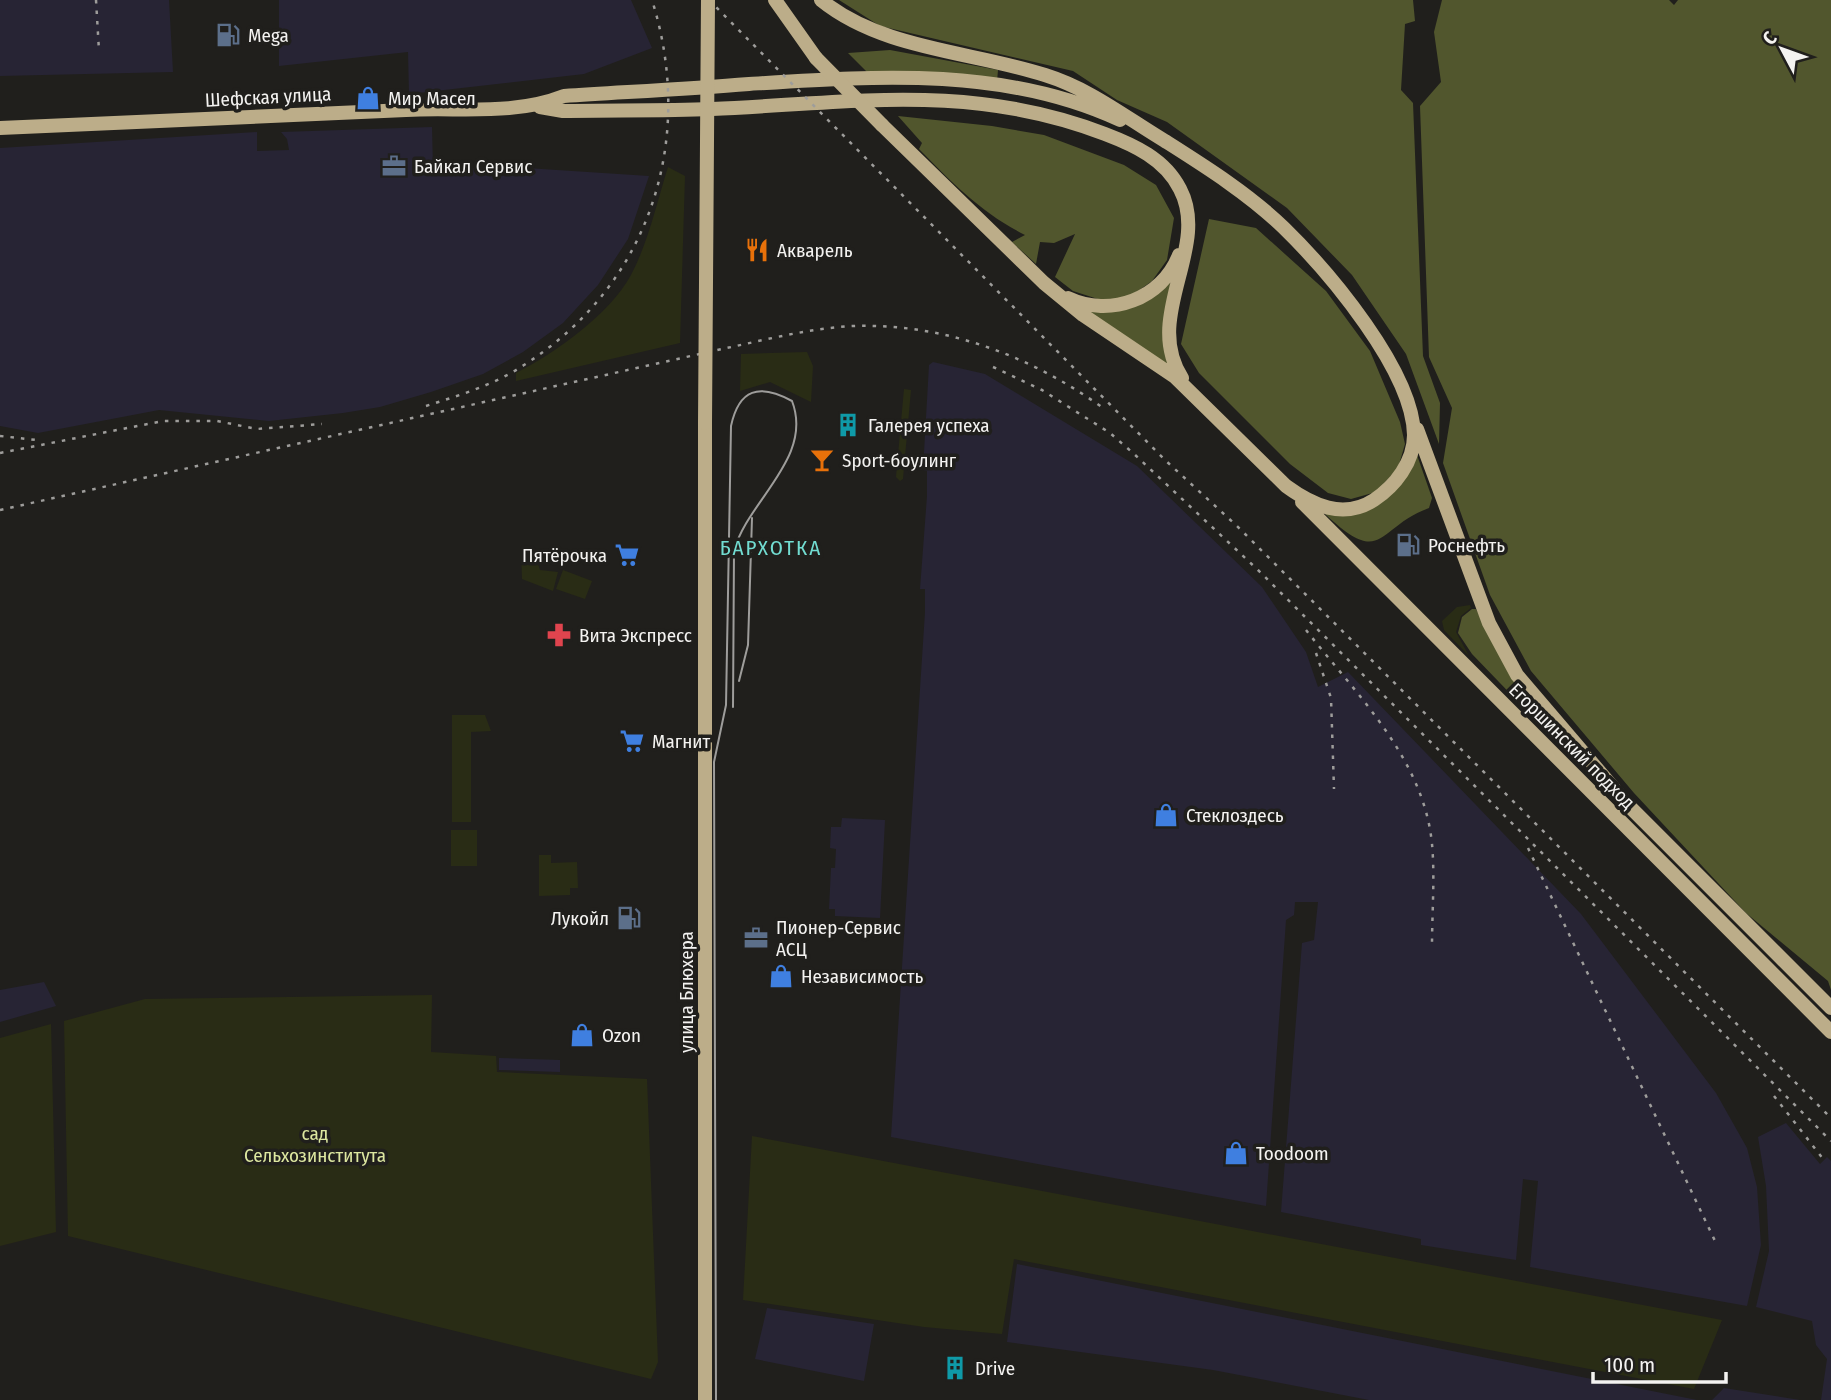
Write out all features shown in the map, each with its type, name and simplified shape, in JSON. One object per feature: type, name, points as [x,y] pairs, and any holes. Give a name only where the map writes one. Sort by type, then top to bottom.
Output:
[{"type":"main road","name":"улица Блюхера","points":[[705,1400],[708,0]]},
{"type":"main road","points":[[775,0],[816,58],[1044,283],[1083,315],[1160,366],[1192,391],[1286,486],[1313,504],[1349,509],[1370,502],[1389,488],[1408,462],[1413,444],[1412,415]]},
{"type":"main road","points":[[821,0],[847,19],[877,32],[1008,64],[1067,83],[1103,100],[1164,141]]},
{"type":"main road","points":[[538,106],[564,96],[852,77],[946,78],[1013,86],[1083,103],[1164,141]]},
{"type":"main road","points":[[538,106],[564,111],[712,109],[904,97],[1013,108],[1084,126],[1148,154],[1179,186],[1187,211],[1186,230],[1167,343],[1176,369],[1192,391]]},
{"type":"main road","name":"Шефская улица","points":[[0,128],[538,106]]},
{"type":"main road","name":"Егоршинский подход","points":[[1164,141],[1251,200],[1282,225],[1330,276],[1374,337],[1412,415],[1489,623],[1517,675],[1628,805],[1831,1008]]},
{"type":"main road","points":[[1044,283],[1074,301],[1091,306],[1111,307],[1130,302],[1149,292],[1171,270],[1186,230]]},
{"type":"main road","name":"Егоршинский подход","points":[[1286,486],[1831,1032]]},
{"type":"shaded area","points":[[0,0],[169,0],[173,72],[0,76]]},
{"type":"shaded area","points":[[279,0],[631,0],[652,48],[584,74],[409,94],[408,52],[279,66]]},
{"type":"shaded area","points":[[432,127],[433,169],[511,167],[649,176],[628,239],[598,285],[563,323],[523,352],[483,374],[431,392],[380,407],[343,413],[269,421],[159,410],[38,433],[0,426],[0,148],[257,132],[257,151],[289,150],[287,139],[281,132]]},
{"type":"shaded area","points":[[933,362],[985,374],[1137,466],[1262,587],[1306,652],[1318,687],[1348,672],[1581,914],[1716,1093],[1747,1148],[1757,1187],[1761,1245],[1747,1306],[1530,1267],[1538,1181],[1523,1179],[1516,1260],[1421,1245],[1421,1239],[1281,1212],[1302,943],[1314,940],[1318,902],[1295,902],[1294,915],[1286,920],[1266,1206],[891,1137],[925,612],[925,589],[920,589],[927,496],[927,471],[923,470],[929,365]]},
{"type":"shaded area","points":[[842,818],[885,820],[880,918],[835,916],[835,909],[829,909],[831,868],[835,868],[836,849],[830,848],[831,827],[841,827]]},
{"type":"shaded area","points":[[44,982],[56,1006],[0,1022],[0,990]]},
{"type":"shaded area","points":[[499,1058],[560,1060],[560,1072],[499,1070]]},
{"type":"shaded area","points":[[1786,1123],[1820,1164],[1827,1157],[1831,1161],[1831,1400],[1821,1400],[1827,1359],[1816,1345],[1812,1321],[1756,1307],[1769,1251],[1766,1186],[1758,1137]]},
{"type":"shaded area","points":[[1017,1264],[1697,1400],[1369,1400],[1213,1370],[1007,1342]]},
{"type":"shaded area","points":[[767,1308],[874,1324],[864,1381],[755,1359]]},
{"type":"shaded area","points":[[1724,1388],[1800,1400],[1712,1400]]},
{"type":"green space","points":[[839,0],[1413,0],[1415,21],[1405,24],[1401,90],[1413,103],[1423,356],[1440,403],[1439,444],[1406,354],[1352,275],[1287,208],[1167,122],[1117,100],[1073,71],[880,26]]},
{"type":"green space","points":[[1442,0],[1669,0],[1674,5],[1678,0],[1831,0],[1831,990],[1828,981],[1746,913],[1634,793],[1531,671],[1490,595],[1443,463],[1452,408],[1429,357],[1420,106],[1441,82],[1434,32]]},
{"type":"green space","points":[[890,50],[998,70],[997,82],[869,74],[848,53]]},
{"type":"green space","points":[[898,116],[992,126],[1044,135],[1124,165],[1156,185],[1174,218],[1167,260],[1152,281],[1128,298],[1104,301],[1073,291],[1055,277],[1075,234],[1054,243],[1040,242],[1036,264],[1012,242],[1025,235],[981,207],[956,185],[919,149],[922,143]]},
{"type":"green space","points":[[668,167],[685,176],[680,343],[516,381],[516,373],[580,332],[621,290],[642,250]]},
{"type":"green space","points":[[1209,219],[1256,228],[1326,291],[1370,351],[1400,422],[1405,444],[1398,468],[1376,492],[1351,499],[1328,493],[1290,464],[1199,373],[1181,344]]},
{"type":"green space","points":[[1171,270],[1168,329],[1182,379],[1058,292],[1120,305]]},
{"type":"green space","points":[[807,352],[813,366],[811,402],[770,382],[740,391],[741,354]]},
{"type":"green space","points":[[904,389],[911,390],[903,479],[900,481],[896,477]]},
{"type":"green space","points":[[1417,455],[1432,498],[1429,508],[1370,542],[1344,530],[1325,514],[1356,513]]},
{"type":"green space","points":[[532,547],[540,570],[558,572],[553,591],[522,579],[521,550]]},
{"type":"green space","points":[[563,570],[592,581],[585,599],[556,589]]},
{"type":"green space","points":[[1470,605],[1471,608],[1461,616],[1456,632],[1469,656],[1444,630],[1442,621],[1457,607]]},
{"type":"green space","points":[[1476,609],[1494,644],[1534,703],[1535,711],[1527,711],[1472,654],[1458,633],[1462,617]]},
{"type":"green space","points":[[452,715],[485,715],[491,731],[471,732],[471,822],[452,822]]},
{"type":"green space","points":[[451,830],[477,830],[477,866],[451,866]]},
{"type":"green space","points":[[539,855],[551,855],[551,863],[577,862],[578,888],[570,888],[570,895],[539,896]]},
{"type":"green space","name":"сад Сельхозинститута","points":[[432,995],[431,1052],[496,1056],[497,1072],[647,1079],[658,1362],[651,1379],[68,1236],[64,1021],[145,999]]},
{"type":"green space","points":[[51,1024],[56,1232],[0,1246],[0,1038]]},
{"type":"green space","points":[[752,1136],[1722,1320],[1694,1389],[1014,1259],[1002,1334],[924,1327],[743,1300]]},
{"type":"tram line","points":[[716,1400],[714,762],[726,705],[731,426],[739,404],[745,397],[760,391],[770,392],[792,401],[796,422],[794,441],[787,460],[752,514],[734,551],[733,707]]},
{"type":"tram line","points":[[739,681],[748,645],[752,518]]},
{"type":"railway","points":[[96,0],[99,51]]},
{"type":"railway","points":[[426,406],[489,384],[524,365],[567,332],[603,294],[631,251],[652,205],[664,156],[668,105],[664,53],[652,0]]},
{"type":"railway","points":[[709,0],[1165,460],[1237,526],[1831,1118]]},
{"type":"railway","points":[[0,510],[722,349],[837,327],[921,330],[985,346],[1046,373],[1103,408]]},
{"type":"railway","points":[[993,367],[1042,390],[1110,433],[1133,453],[1258,570],[1831,1141]]},
{"type":"railway","points":[[0,453],[163,421],[217,421],[257,429],[322,424]]},
{"type":"railway","points":[[0,436],[37,440]]},
{"type":"railway","points":[[1306,630],[1385,729],[1416,784],[1426,813],[1432,844],[1432,946]]},
{"type":"railway","points":[[1316,653],[1331,698],[1334,789]]},
{"type":"railway","points":[[1528,848],[1716,1243]]},
{"type":"railway","points":[[1774,1096],[1824,1160]]},
{"type":"place","name":"Mega","points":[[228,35]]},
{"type":"place","name":"Мир Масел","points":[[368,98]]},
{"type":"place","name":"Байкал Сервис","points":[[394,166]]},
{"type":"place","name":"Акварель","points":[[757,250]]},
{"type":"place","name":"Галерея успеха","points":[[848,425]]},
{"type":"place","name":"Sport-боулинг","points":[[822,460]]},
{"type":"place","name":"Роснефть","points":[[1408,545]]},
{"type":"place","name":"Пятёрочка","points":[[627,555]]},
{"type":"place","name":"Вита Экспресс","points":[[559,635]]},
{"type":"place","name":"Магнит","points":[[632,741]]},
{"type":"place","name":"Стеклоздесь","points":[[1166,815]]},
{"type":"place","name":"Лукойл","points":[[629,918]]},
{"type":"place","name":"Пионер-Сервис АСЦ","points":[[756,938]]},
{"type":"place","name":"Независимость","points":[[781,976]]},
{"type":"place","name":"Ozon","points":[[582,1035]]},
{"type":"place","name":"Toodoom","points":[[1236,1153]]},
{"type":"place","name":"Drive","points":[[955,1368]]},
{"type":"district","name":"БАРХОТКА","points":[[771,548]]}]
